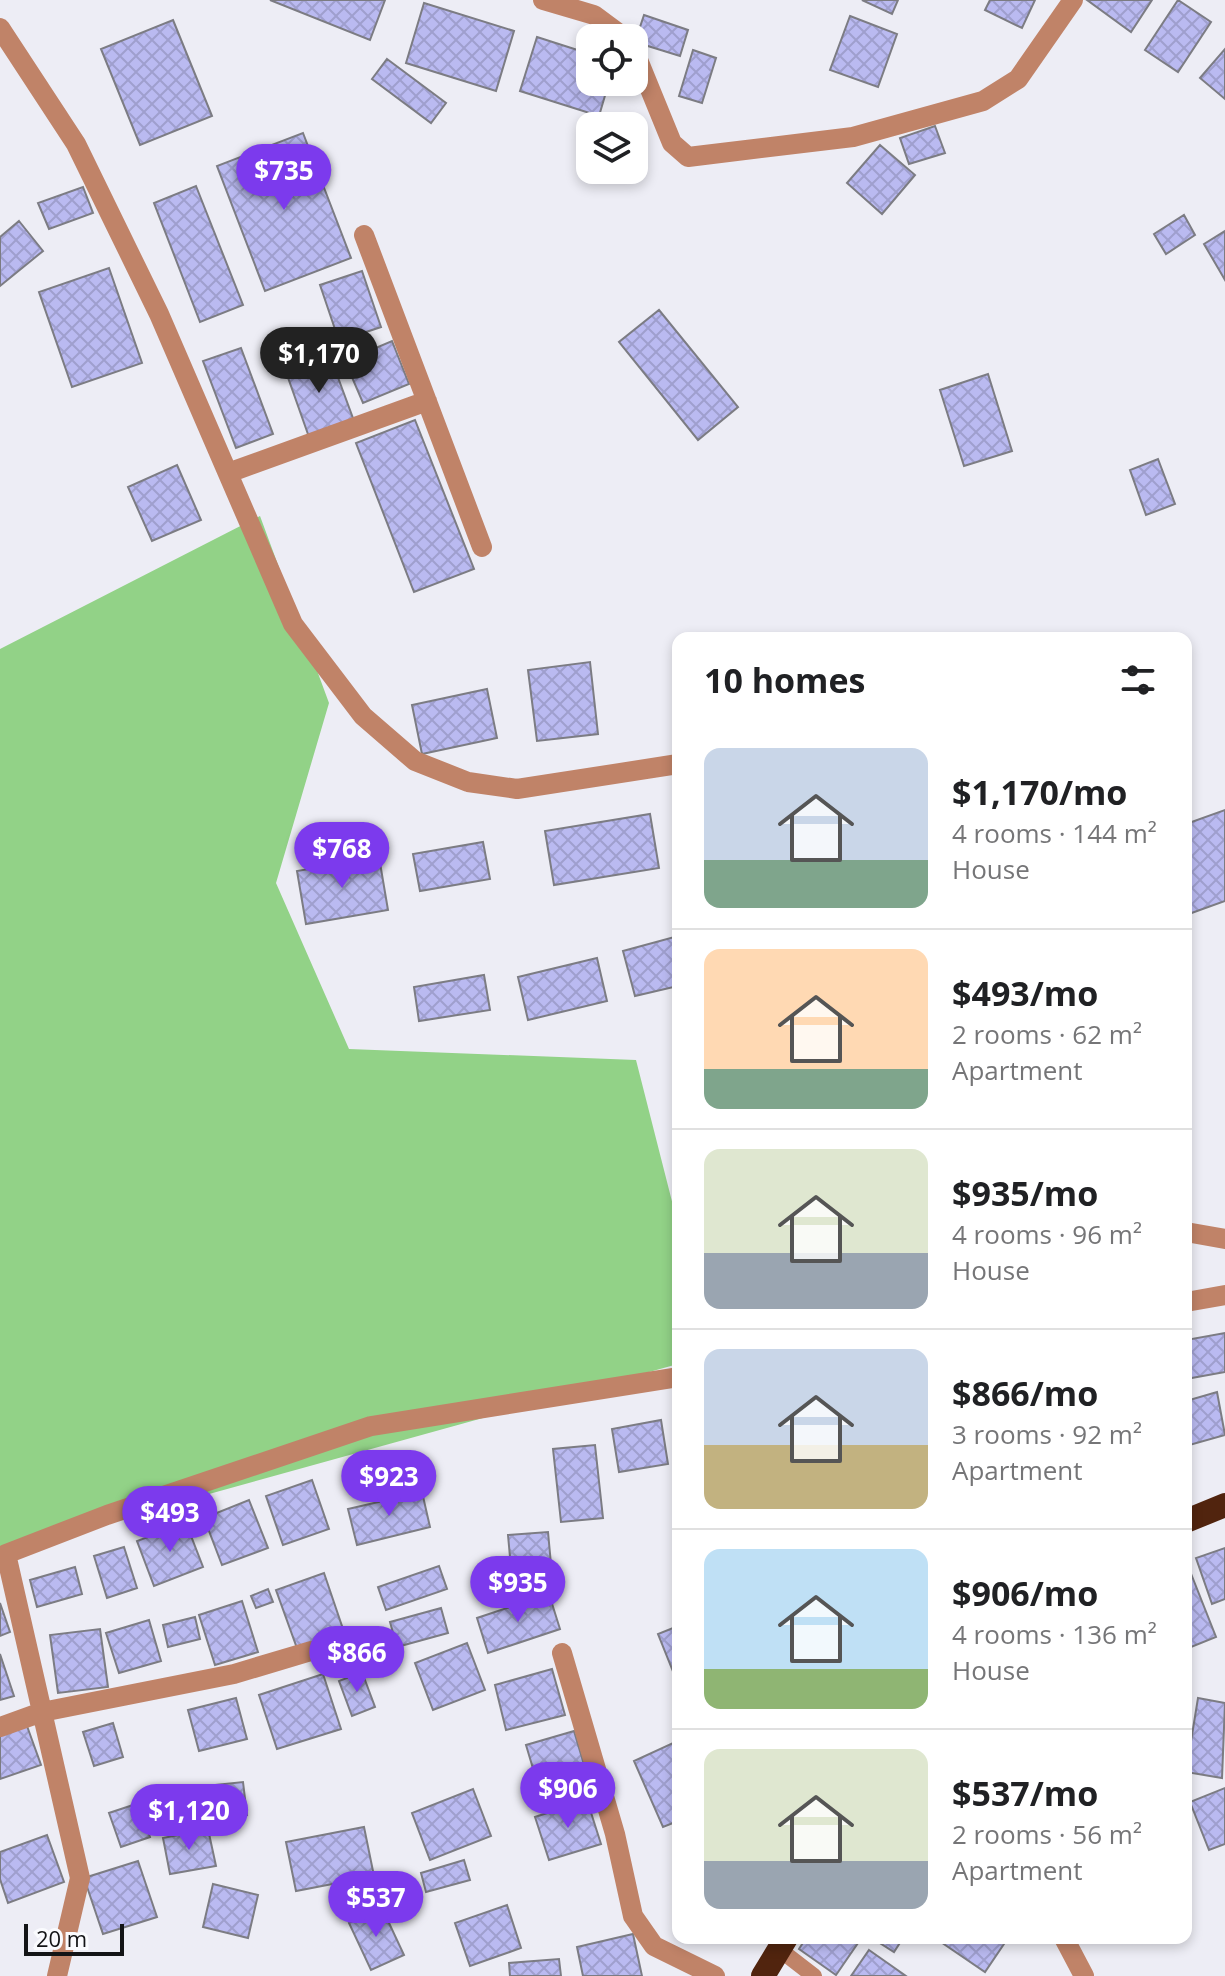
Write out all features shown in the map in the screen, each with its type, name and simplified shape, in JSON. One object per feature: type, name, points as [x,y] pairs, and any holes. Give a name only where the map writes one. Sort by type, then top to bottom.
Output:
[{"type":"highway","points":[[1192,1519],[1225,1505]]},
{"type":"highway","points":[[763,1976],[782,1944]]},
{"type":"street","points":[[543,0],[594,15],[606,24]]},
{"type":"street","points":[[648,84],[672,143],[688,157],[745,153],[853,137],[983,101],[1018,79],[1073,0]]},
{"type":"street","points":[[0,28],[76,144],[159,314],[293,624],[363,716],[415,761],[468,782],[517,789],[672,765]]},
{"type":"street","points":[[364,235],[482,547]]},
{"type":"street","points":[[228,473],[427,401]]},
{"type":"street","points":[[1192,1233],[1225,1239]]},
{"type":"street","points":[[1192,1301],[1225,1295]]},
{"type":"street","points":[[57,1976],[80,1878],[3,1555],[107,1515],[371,1426],[672,1378]]},
{"type":"street","points":[[0,1727],[42,1712],[234,1674],[311,1651]]},
{"type":"street","points":[[562,1653],[615,1834],[633,1916],[654,1946],[715,1976]]},
{"type":"street","points":[[1067,1944],[1084,1976]]},
{"type":"lane","points":[[782,1944],[814,1976]]},
{"type":"green space","points":[[260,516],[329,703],[276,883],[349,1049],[636,1060],[672,1201],[672,1366],[0,1552],[0,649]]},
{"type":"building","points":[[270,0],[385,0],[370,40]]},
{"type":"building","points":[[862,0],[898,0],[892,14]]},
{"type":"building","points":[[990,0],[1035,0],[1022,28],[985,10]]},
{"type":"building","points":[[1087,0],[1152,0],[1131,32]]},
{"type":"building","points":[[1178,0],[1211,22],[1178,72],[1145,50]]},
{"type":"building","points":[[424,3],[514,31],[496,91],[406,63]]},
{"type":"building","points":[[644,15],[688,30],[680,56],[648,46],[648,24],[641,24]]},
{"type":"building","points":[[850,16],[897,34],[878,87],[830,70]]},
{"type":"building","points":[[173,20],[212,116],[140,145],[101,49]]},
{"type":"building","points":[[537,37],[576,50],[576,96],[605,96],[600,112],[586,112],[520,91]]},
{"type":"building","points":[[1225,49],[1225,99],[1200,78]]},
{"type":"building","points":[[693,50],[716,58],[702,103],[679,96]]},
{"type":"building","points":[[387,59],[446,103],[431,123],[372,79]]},
{"type":"building","points":[[935,126],[945,153],[909,164],[900,138]]},
{"type":"building","points":[[303,133],[351,258],[265,291],[217,166]]},
{"type":"building","points":[[880,145],[915,175],[882,214],[847,183]]},
{"type":"building","points":[[196,186],[243,305],[200,322],[154,203]]},
{"type":"building","points":[[83,187],[93,213],[49,229],[38,203]]},
{"type":"building","points":[[1184,215],[1195,235],[1166,254],[1154,234]]},
{"type":"building","points":[[19,221],[43,251],[0,286],[0,237]]},
{"type":"building","points":[[1225,231],[1225,280],[1204,244]]},
{"type":"building","points":[[109,268],[142,363],[72,387],[39,292]]},
{"type":"building","points":[[362,271],[381,327],[339,341],[320,285]]},
{"type":"building","points":[[659,310],[738,407],[698,440],[619,342]]},
{"type":"building","points":[[392,341],[409,384],[363,403],[345,361]]},
{"type":"building","points":[[241,348],[273,434],[236,448],[203,361]]},
{"type":"building","points":[[329,353],[354,421],[309,437],[285,369]]},
{"type":"building","points":[[988,374],[1012,451],[964,466],[940,390]]},
{"type":"building","points":[[415,420],[474,569],[414,592],[356,443]]},
{"type":"building","points":[[1158,459],[1175,504],[1146,515],[1130,470]]},
{"type":"building","points":[[177,465],[201,520],[152,541],[128,487]]},
{"type":"building","points":[[590,662],[598,734],[537,741],[528,670]]},
{"type":"building","points":[[487,689],[497,738],[422,754],[412,705]]},
{"type":"building","points":[[1225,810],[1225,901],[1192,913],[1192,822]]},
{"type":"building","points":[[650,814],[659,868],[554,885],[545,831]]},
{"type":"building","points":[[483,842],[490,879],[420,891],[413,854]]},
{"type":"building","points":[[379,857],[388,910],[306,924],[297,871]]},
{"type":"building","points":[[672,938],[672,987],[635,996],[623,951]]},
{"type":"building","points":[[597,958],[607,1001],[528,1020],[518,977]]},
{"type":"building","points":[[484,975],[490,1010],[419,1021],[414,987]]},
{"type":"building","points":[[1225,1333],[1225,1372],[1192,1378],[1192,1339]]},
{"type":"building","points":[[1217,1392],[1225,1435],[1192,1444],[1192,1399]]},
{"type":"building","points":[[661,1420],[668,1464],[619,1472],[612,1429]]},
{"type":"building","points":[[595,1445],[603,1518],[561,1522],[553,1449]]},
{"type":"building","points":[[312,1480],[329,1529],[283,1545],[266,1496]]},
{"type":"building","points":[[422,1492],[430,1527],[357,1545],[348,1509]]},
{"type":"building","points":[[249,1500],[268,1548],[222,1565],[204,1518]]},
{"type":"building","points":[[186,1523],[203,1567],[154,1586],[137,1541]]},
{"type":"building","points":[[548,1532],[552,1575],[512,1579],[508,1535]]},
{"type":"building","points":[[124,1547],[137,1588],[107,1598],[94,1556]]},
{"type":"building","points":[[1225,1548],[1225,1599],[1212,1604],[1196,1558]]},
{"type":"building","points":[[439,1566],[447,1589],[386,1610],[378,1587]]},
{"type":"building","points":[[75,1567],[82,1594],[37,1607],[30,1580]]},
{"type":"building","points":[[324,1573],[345,1635],[298,1651],[276,1590]]},
{"type":"building","points":[[1192,1576],[1216,1637],[1192,1647]]},
{"type":"building","points":[[268,1589],[273,1602],[256,1608],[251,1596]]},
{"type":"building","points":[[549,1594],[560,1629],[488,1653],[477,1618]]},
{"type":"building","points":[[242,1601],[258,1652],[215,1665],[199,1615]]},
{"type":"building","points":[[0,1603],[10,1632],[0,1636]]},
{"type":"building","points":[[441,1608],[448,1633],[397,1647],[390,1622]]},
{"type":"building","points":[[195,1617],[200,1639],[168,1647],[163,1625]]},
{"type":"building","points":[[149,1620],[161,1661],[119,1673],[106,1633]]},
{"type":"building","points":[[672,1628],[672,1669],[658,1634]]},
{"type":"building","points":[[100,1629],[108,1687],[58,1693],[50,1635]]},
{"type":"building","points":[[467,1643],[485,1690],[433,1710],[415,1663]]},
{"type":"building","points":[[0,1654],[14,1696],[0,1700]]},
{"type":"building","points":[[552,1669],[565,1715],[506,1730],[495,1685]]},
{"type":"building","points":[[362,1672],[375,1707],[352,1716],[339,1681]]},
{"type":"building","points":[[323,1674],[341,1729],[277,1749],[259,1695]]},
{"type":"building","points":[[236,1698],[247,1739],[199,1751],[188,1710]]},
{"type":"building","points":[[1198,1698],[1225,1703],[1222,1778],[1192,1773],[1192,1735]]},
{"type":"building","points":[[113,1723],[123,1757],[94,1766],[83,1732]]},
{"type":"building","points":[[27,1726],[41,1765],[0,1779],[0,1735]]},
{"type":"building","points":[[574,1731],[588,1778],[540,1792],[526,1745]]},
{"type":"building","points":[[672,1743],[672,1823],[663,1827],[634,1761]]},
{"type":"building","points":[[243,1782],[247,1815],[201,1819],[197,1787]]},
{"type":"building","points":[[1225,1788],[1225,1844],[1209,1850],[1192,1801]]},
{"type":"building","points":[[473,1789],[491,1836],[430,1860],[412,1813]]},
{"type":"building","points":[[587,1800],[601,1844],[549,1860],[535,1817]]},
{"type":"building","points":[[139,1803],[150,1837],[121,1847],[109,1813]]},
{"type":"building","points":[[364,1827],[374,1876],[296,1891],[286,1842]]},
{"type":"building","points":[[208,1829],[216,1866],[170,1874],[163,1838]]},
{"type":"building","points":[[47,1835],[64,1882],[8,1903],[0,1879],[0,1852]]},
{"type":"building","points":[[464,1860],[470,1880],[426,1892],[421,1873]]},
{"type":"building","points":[[138,1861],[157,1917],[103,1934],[84,1878]]},
{"type":"building","points":[[213,1884],[258,1895],[248,1938],[203,1927]]},
{"type":"building","points":[[507,1905],[521,1948],[470,1966],[455,1923]]},
{"type":"building","points":[[382,1908],[404,1955],[371,1970],[349,1923]]},
{"type":"building","points":[[633,1934],[642,1976],[583,1976],[577,1947]]},
{"type":"building","points":[[802,1944],[857,1944],[836,1975],[799,1949]]},
{"type":"building","points":[[881,1944],[899,1944],[894,1952]]},
{"type":"building","points":[[944,1944],[1004,1944],[985,1972]]},
{"type":"building","points":[[869,1950],[906,1976],[851,1976]]},
{"type":"building","points":[[559,1959],[561,1976],[510,1976],[509,1963]]}]
